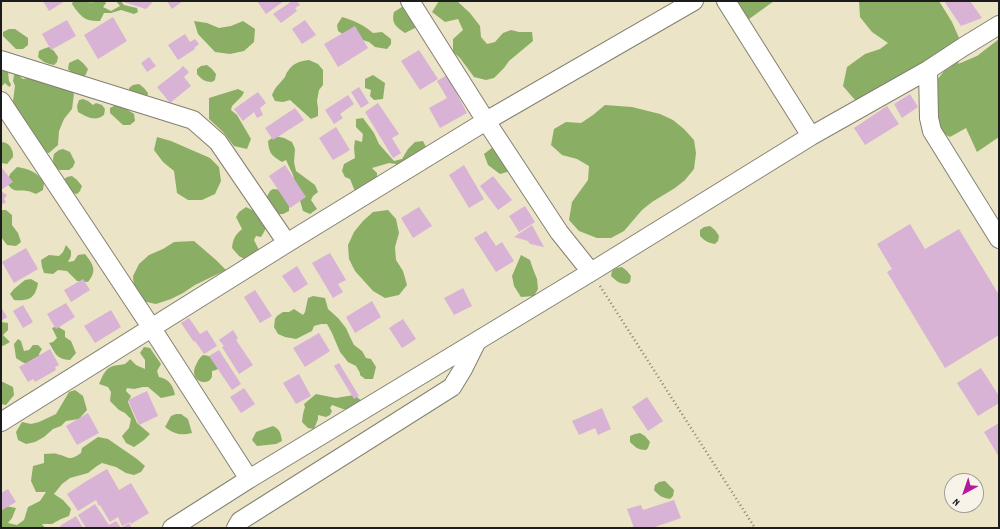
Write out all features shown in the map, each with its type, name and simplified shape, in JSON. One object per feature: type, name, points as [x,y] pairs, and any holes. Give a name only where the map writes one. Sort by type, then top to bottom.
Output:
[{"type":"street","points":[[410,1],[559,232],[591,272]]},
{"type":"street","points":[[1,422],[151,327],[486,121],[694,1]]},
{"type":"street","points":[[726,1],[811,136]]},
{"type":"street","points":[[172,528],[811,136],[928,70],[999,25]]},
{"type":"street","points":[[1,60],[193,120],[218,142],[287,243]]},
{"type":"street","points":[[928,70],[929,118],[932,131],[999,239]]},
{"type":"street","points":[[1,101],[250,479]]},
{"type":"street","points":[[236,528],[240,521],[452,387],[478,340]]},
{"type":"path","points":[[591,272],[756,528]]},
{"type":"green space","points":[[73,1],[105,1],[106,3],[103,7],[111,11],[120,6],[116,1],[121,1],[124,5],[137,8],[138,12],[134,14],[121,10],[111,13],[104,13],[100,21],[95,21],[83,17],[72,4]]},
{"type":"green space","points":[[439,1],[457,1],[470,13],[480,26],[481,37],[487,44],[495,42],[503,33],[511,30],[519,32],[532,32],[533,41],[509,61],[494,78],[486,80],[474,77],[460,58],[453,52],[453,39],[463,30],[458,19],[445,22],[432,12]]},
{"type":"green space","points":[[734,1],[774,1],[745,22]]},
{"type":"green space","points":[[859,1],[939,1],[952,22],[963,47],[958,64],[977,56],[999,39],[999,137],[977,152],[966,128],[950,137],[930,127],[932,86],[945,70],[952,67],[855,100],[843,86],[847,67],[865,54],[880,49],[888,43],[872,32],[860,17]]},
{"type":"green space","points":[[405,5],[419,26],[405,33],[397,27],[393,16],[394,12]]},
{"type":"green space","points":[[342,17],[358,23],[373,33],[382,32],[391,39],[391,44],[387,49],[375,47],[369,42],[360,39],[347,37],[338,31],[337,25]]},
{"type":"green space","points":[[194,21],[207,23],[219,28],[231,26],[243,21],[255,29],[254,42],[244,51],[230,54],[215,52],[198,34]]},
{"type":"green space","points":[[9,29],[15,29],[28,38],[28,45],[23,49],[16,49],[3,36],[3,32]]},
{"type":"green space","points":[[49,47],[58,57],[57,62],[54,65],[45,62],[38,57],[39,51]]},
{"type":"green space","points":[[78,59],[88,69],[84,77],[73,74],[68,69],[69,63]]},
{"type":"green space","points":[[309,60],[318,64],[323,70],[323,85],[319,90],[317,101],[318,116],[311,119],[290,100],[283,102],[275,101],[272,95],[294,64]]},
{"type":"green space","points":[[1,65],[8,72],[9,81],[11,84],[10,87],[5,83],[2,86],[1,85]]},
{"type":"green space","points":[[207,65],[216,74],[215,80],[212,82],[203,80],[197,74],[197,69],[201,66]]},
{"type":"green space","points":[[14,75],[18,75],[23,79],[45,75],[61,82],[74,94],[72,109],[64,119],[59,131],[58,145],[49,153],[35,150],[17,114],[13,101],[15,86],[13,81]]},
{"type":"green space","points":[[373,75],[385,83],[383,99],[374,100],[370,96],[371,90],[365,88],[365,79]]},
{"type":"green space","points":[[139,84],[148,93],[147,99],[129,93],[129,88],[133,85]]},
{"type":"green space","points":[[238,89],[244,92],[232,106],[231,110],[237,115],[251,139],[247,149],[234,146],[223,132],[209,119],[209,98]]},
{"type":"green space","points":[[83,99],[93,105],[96,103],[102,105],[105,109],[104,115],[94,118],[78,112],[77,106],[79,100]]},
{"type":"green space","points":[[116,105],[122,106],[134,114],[135,121],[130,125],[123,125],[110,113],[110,108]]},
{"type":"green space","points":[[605,105],[632,107],[660,114],[673,120],[694,140],[696,153],[694,169],[685,180],[642,210],[624,231],[611,238],[597,238],[579,231],[569,220],[572,202],[588,180],[589,166],[577,159],[562,155],[551,145],[554,129],[566,122],[581,123]]},
{"type":"green space","points":[[363,118],[374,133],[379,144],[394,161],[402,159],[408,149],[415,142],[423,141],[427,149],[395,171],[396,164],[389,163],[372,168],[377,173],[377,178],[356,194],[350,179],[345,177],[342,171],[344,164],[355,158],[355,140],[362,142],[363,134],[356,127],[356,119]]},
{"type":"green space","points":[[275,136],[292,142],[295,149],[294,162],[296,171],[315,185],[318,192],[311,200],[317,209],[310,214],[303,211],[293,175],[286,160],[282,162],[270,151],[268,141]]},
{"type":"green space","points":[[157,137],[171,141],[210,158],[219,167],[221,181],[215,194],[202,200],[188,200],[177,193],[174,171],[163,162],[154,150]]},
{"type":"green space","points":[[3,142],[9,145],[13,152],[13,157],[7,164],[1,163],[1,143]]},
{"type":"green space","points":[[493,147],[508,165],[507,172],[500,174],[488,165],[484,154]]},
{"type":"green space","points":[[63,149],[70,152],[75,162],[73,167],[69,170],[59,170],[54,163],[54,154]]},
{"type":"green space","points":[[17,167],[29,170],[39,176],[44,183],[43,190],[36,194],[29,191],[12,189],[7,183],[10,174]]},
{"type":"green space","points":[[72,176],[82,186],[77,194],[72,193],[63,180]]},
{"type":"green space","points":[[273,189],[283,190],[289,201],[289,211],[283,214],[277,214],[264,202],[270,191]]},
{"type":"green space","points":[[246,207],[256,212],[267,226],[261,237],[256,236],[254,240],[259,250],[248,261],[239,256],[232,248],[235,237],[242,229],[236,217],[239,212]]},
{"type":"green space","points":[[1,210],[6,210],[12,215],[12,225],[18,233],[21,242],[16,246],[7,245],[1,237]]},
{"type":"green space","points":[[388,210],[396,219],[399,233],[395,247],[396,260],[403,271],[407,285],[399,295],[385,298],[373,291],[355,271],[349,259],[348,245],[354,232],[373,212]]},
{"type":"green space","points":[[710,226],[719,236],[718,241],[715,244],[707,242],[700,236],[700,230],[704,227]]},
{"type":"green space","points":[[194,241],[226,270],[171,299],[156,304],[142,301],[134,290],[133,276],[139,264],[149,255],[174,242]]},
{"type":"green space","points":[[66,245],[71,251],[71,256],[68,262],[74,261],[78,255],[85,254],[91,261],[93,275],[88,282],[77,281],[67,271],[58,270],[53,274],[44,273],[41,260],[49,255],[59,256],[63,252]]},
{"type":"green space","points":[[521,255],[530,260],[537,279],[538,289],[534,296],[521,297],[514,286],[512,276]]},
{"type":"green space","points":[[622,267],[631,276],[630,282],[627,284],[618,282],[611,276],[612,271],[616,268]]},
{"type":"green space","points":[[31,279],[38,283],[33,296],[24,300],[14,300],[10,294],[14,289],[25,280]]},
{"type":"green space","points":[[313,296],[325,298],[328,309],[346,328],[354,345],[362,351],[366,358],[371,359],[376,367],[373,379],[365,379],[360,375],[356,366],[348,362],[340,352],[327,324],[314,326],[312,331],[296,339],[278,334],[274,327],[277,316],[283,312],[289,312],[294,309],[303,315],[308,298]]},
{"type":"green space","points":[[1,322],[8,323],[8,330],[3,335],[10,342],[3,346],[1,345]]},
{"type":"green space","points":[[57,326],[65,331],[65,337],[71,341],[76,353],[70,360],[59,357],[49,343],[53,342],[57,338],[52,328]]},
{"type":"green space","points":[[18,339],[21,341],[24,351],[29,350],[33,345],[38,345],[42,349],[39,354],[40,360],[29,365],[16,358],[14,344]]},
{"type":"green space","points":[[144,347],[150,348],[161,364],[157,371],[159,377],[170,383],[175,395],[161,398],[148,387],[134,389],[127,388],[126,391],[131,396],[128,402],[137,423],[150,434],[134,447],[126,443],[122,436],[129,428],[131,419],[110,401],[111,392],[108,387],[99,384],[107,369],[112,366],[125,364],[130,359],[136,365],[145,369],[145,360],[140,353]]},
{"type":"green space","points":[[203,355],[209,356],[213,359],[219,368],[212,371],[212,377],[206,382],[199,381],[194,375],[196,365]]},
{"type":"green space","points":[[1,382],[13,387],[14,395],[6,405],[1,404]]},
{"type":"green space","points":[[75,390],[83,396],[87,410],[79,419],[66,421],[61,426],[53,429],[44,437],[35,442],[26,444],[18,440],[16,432],[22,422],[31,424],[56,414],[69,392]]},
{"type":"green space","points":[[316,394],[336,398],[354,395],[362,401],[352,410],[343,409],[332,405],[330,408],[332,411],[330,415],[326,417],[318,415],[314,429],[308,428],[302,422],[305,407],[304,404]]},
{"type":"green space","points":[[181,414],[188,419],[192,433],[178,434],[165,427],[171,416]]},
{"type":"green space","points":[[273,426],[280,432],[282,441],[276,444],[257,446],[252,440],[256,432]]},
{"type":"green space","points":[[640,433],[650,442],[646,450],[637,448],[630,442],[630,436]]},
{"type":"green space","points":[[98,437],[108,439],[137,459],[145,466],[141,472],[134,475],[102,463],[88,473],[70,478],[62,484],[54,494],[63,500],[71,509],[69,516],[52,524],[42,524],[45,528],[1,528],[1,505],[16,508],[8,523],[17,525],[24,520],[28,507],[40,501],[46,492],[36,492],[31,481],[33,466],[44,463],[44,454],[55,454],[71,458],[81,453],[82,448]]},
{"type":"green space","points":[[665,481],[674,490],[673,496],[670,499],[661,496],[654,490],[655,485],[659,482]]},
{"type":"building","points":[[43,1],[65,1],[49,11]]},
{"type":"building","points":[[120,1],[151,1],[152,3],[146,9]]},
{"type":"building","points":[[167,1],[183,1],[172,9]]},
{"type":"building","points":[[257,1],[284,1],[266,14]]},
{"type":"building","points":[[292,1],[297,1],[300,5],[295,8],[297,11],[281,23],[273,14]]},
{"type":"building","points":[[944,1],[970,1],[982,18],[961,26]]},
{"type":"building","points":[[113,17],[127,41],[98,59],[84,35]]},
{"type":"building","points":[[67,20],[76,36],[51,50],[42,34]]},
{"type":"building","points":[[305,20],[316,35],[302,44],[292,29]]},
{"type":"building","points":[[355,26],[368,48],[338,67],[324,44]]},
{"type":"building","points":[[185,34],[190,42],[195,39],[199,44],[194,48],[195,49],[178,60],[168,45]]},
{"type":"building","points":[[419,50],[438,79],[420,90],[401,61]]},
{"type":"building","points":[[149,57],[156,66],[147,72],[141,63]]},
{"type":"building","points":[[183,66],[189,72],[184,77],[191,86],[170,103],[157,87]]},
{"type":"building","points":[[447,75],[467,113],[440,128],[429,108],[447,98],[437,81]]},
{"type":"building","points":[[359,87],[369,103],[361,108],[351,92]]},
{"type":"building","points":[[258,92],[266,103],[260,108],[263,115],[257,118],[254,112],[243,121],[234,109]]},
{"type":"building","points":[[910,94],[918,107],[902,118],[894,104]]},
{"type":"building","points":[[348,95],[354,104],[340,114],[343,118],[334,124],[325,110]]},
{"type":"building","points":[[378,103],[399,134],[392,138],[401,153],[393,158],[365,112]]},
{"type":"building","points":[[887,106],[899,124],[865,145],[854,128]]},
{"type":"building","points":[[295,108],[304,120],[273,140],[265,128]]},
{"type":"building","points":[[336,127],[350,150],[333,160],[319,138]]},
{"type":"building","points":[[285,165],[306,197],[290,208],[269,176]]},
{"type":"building","points":[[464,165],[484,199],[469,208],[449,175]]},
{"type":"building","points":[[2,168],[13,182],[1,190],[1,169]]},
{"type":"building","points":[[493,176],[512,200],[498,210],[480,186]]},
{"type":"building","points":[[1,191],[7,195],[4,199],[6,202],[1,205]]},
{"type":"building","points":[[525,206],[535,222],[519,232],[509,216]]},
{"type":"building","points":[[419,207],[432,226],[413,238],[401,218]]},
{"type":"building","points":[[910,224],[925,249],[959,229],[999,295],[999,335],[945,368],[887,272],[892,269],[877,244]]},
{"type":"building","points":[[532,225],[544,247],[530,244],[528,241],[514,237]]},
{"type":"building","points":[[486,231],[496,246],[502,242],[514,261],[496,272],[474,238]]},
{"type":"building","points":[[26,248],[38,269],[14,283],[2,262]]},
{"type":"building","points":[[330,253],[346,280],[338,284],[343,292],[333,298],[312,263]]},
{"type":"building","points":[[297,266],[308,284],[294,293],[282,276]]},
{"type":"building","points":[[83,279],[90,290],[71,302],[64,290]]},
{"type":"building","points":[[463,288],[472,306],[454,315],[444,298]]},
{"type":"building","points":[[255,290],[272,316],[260,323],[244,297]]},
{"type":"building","points":[[372,301],[381,317],[355,333],[346,317]]},
{"type":"building","points":[[66,303],[75,317],[56,329],[47,314]]},
{"type":"building","points":[[23,305],[33,322],[23,328],[13,311]]},
{"type":"building","points":[[1,307],[7,317],[1,321]]},
{"type":"building","points":[[111,310],[121,327],[95,343],[84,326]]},
{"type":"building","points":[[189,318],[200,334],[207,330],[217,346],[204,354],[181,323]]},
{"type":"building","points":[[403,319],[416,339],[402,348],[389,328]]},
{"type":"building","points":[[233,330],[238,338],[236,340],[253,365],[239,374],[222,347],[224,346],[219,340]]},
{"type":"building","points":[[319,333],[330,351],[305,367],[293,348]]},
{"type":"building","points":[[50,349],[59,365],[55,367],[56,370],[35,382],[33,379],[28,382],[19,367]]},
{"type":"building","points":[[219,350],[241,384],[232,390],[209,356]]},
{"type":"building","points":[[339,363],[359,396],[354,399],[334,366]]},
{"type":"building","points":[[981,368],[999,396],[999,403],[978,416],[957,383]]},
{"type":"building","points":[[299,374],[311,396],[296,404],[283,383]]},
{"type":"building","points":[[244,388],[255,404],[241,413],[230,397]]},
{"type":"building","points":[[147,391],[158,416],[139,425],[128,400]]},
{"type":"building","points":[[647,397],[663,421],[648,431],[632,407]]},
{"type":"building","points":[[602,408],[611,429],[598,435],[595,428],[579,435],[572,421]]},
{"type":"building","points":[[88,413],[99,433],[77,445],[66,426]]},
{"type":"building","points":[[999,423],[999,457],[984,432]]},
{"type":"building","points":[[107,469],[119,490],[131,483],[149,513],[131,524],[130,522],[122,526],[118,517],[110,522],[96,500],[78,511],[67,494]]},
{"type":"building","points":[[8,489],[16,502],[2,510],[1,493]]},
{"type":"building","points":[[674,500],[681,518],[652,528],[634,528],[627,509],[641,505],[643,510]]},
{"type":"building","points":[[95,504],[109,525],[116,521],[121,528],[86,528],[78,515]]},
{"type":"building","points":[[76,516],[83,528],[61,528],[60,526]]},
{"type":"building","points":[[129,523],[132,528],[121,528]]}]
